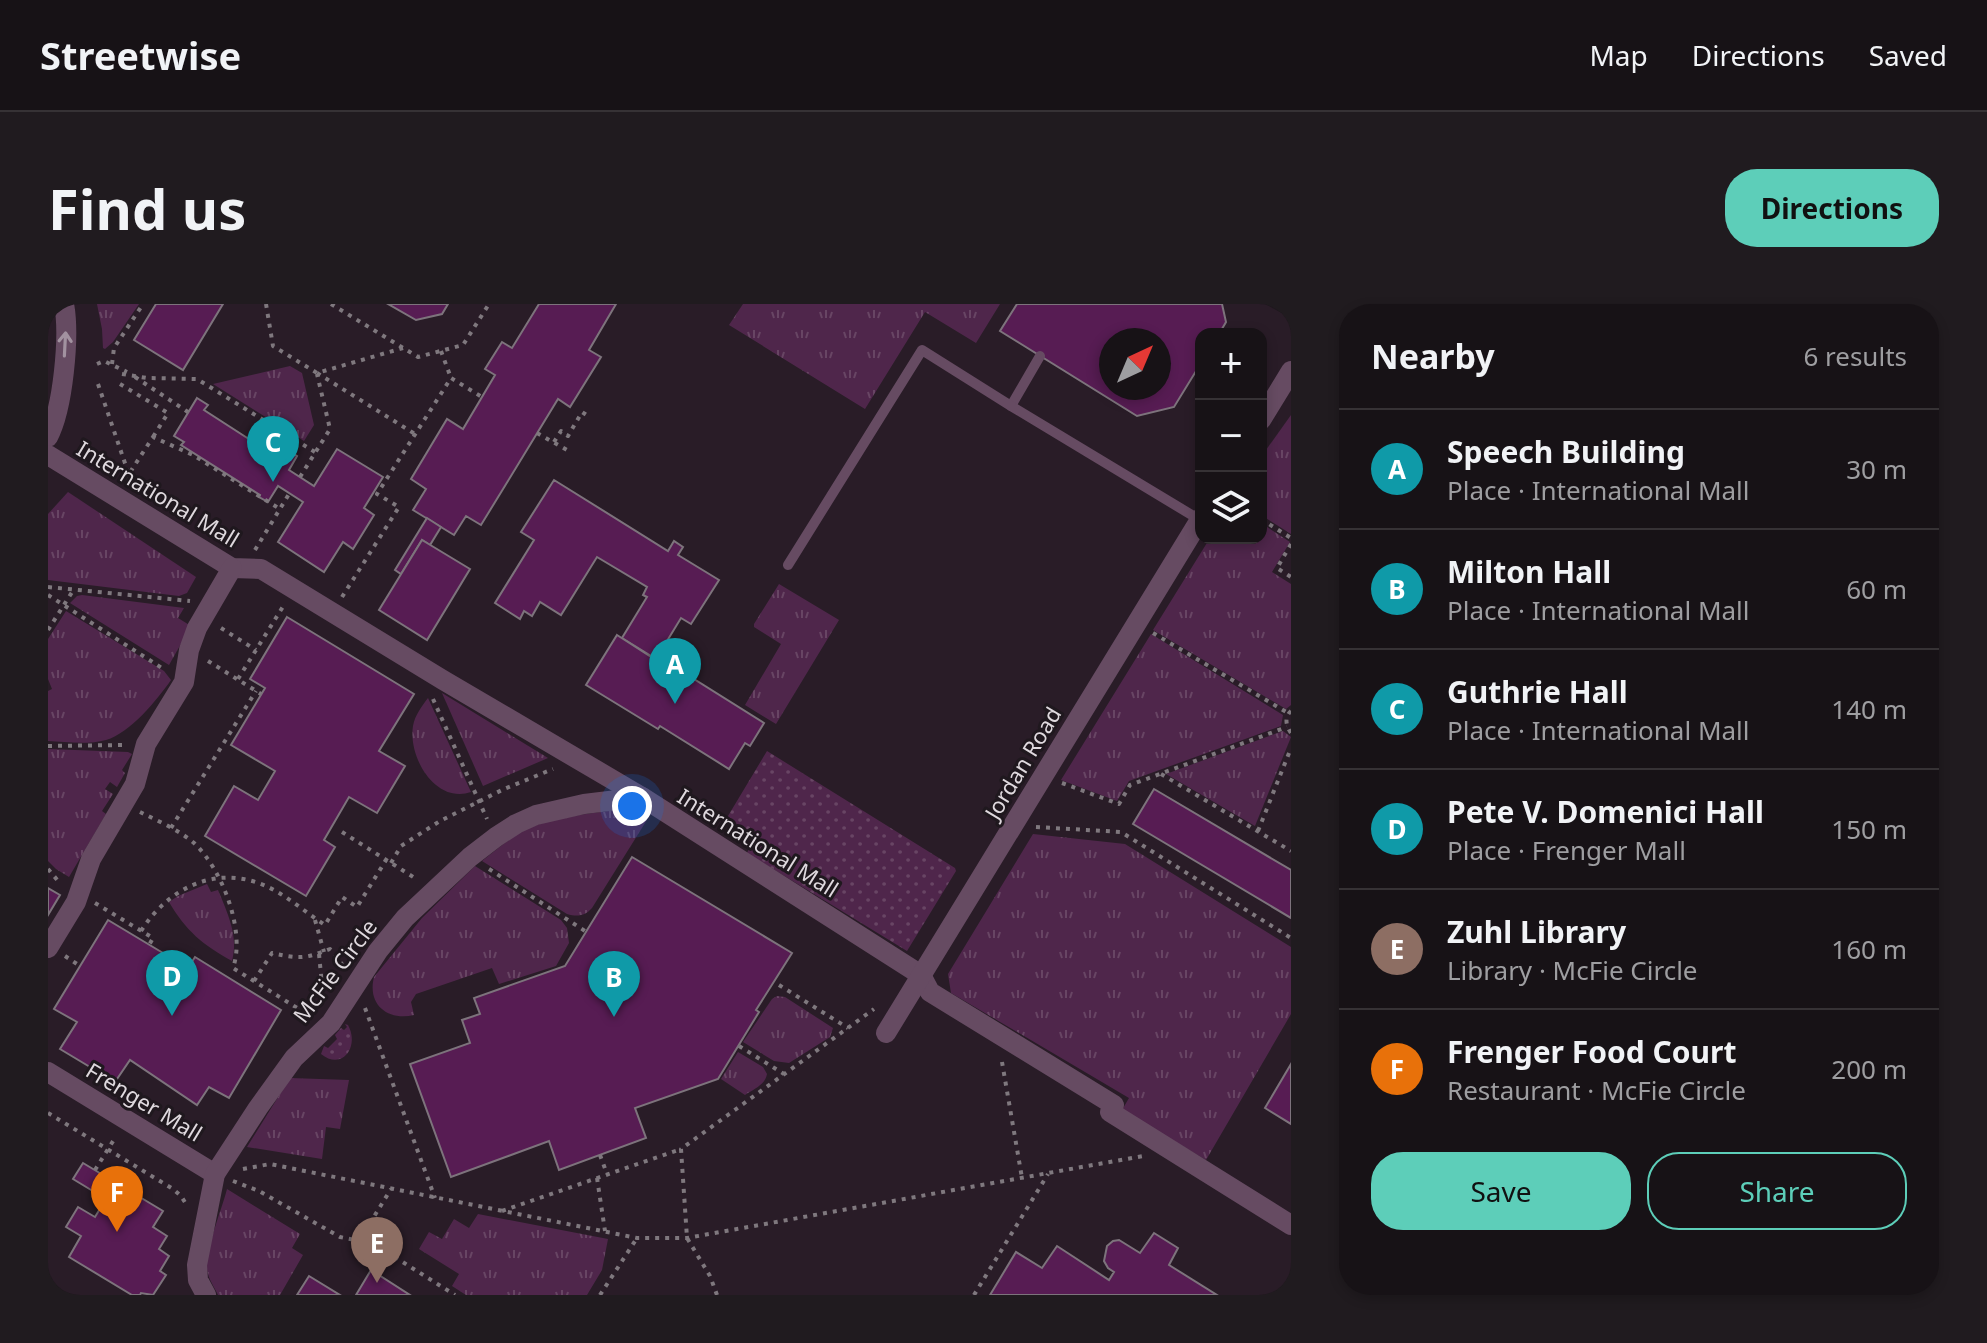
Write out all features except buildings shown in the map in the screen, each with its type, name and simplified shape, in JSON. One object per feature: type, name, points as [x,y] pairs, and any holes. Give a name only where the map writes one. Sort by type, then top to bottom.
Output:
[{"type":"street","points":[[48,437],[55,424],[65,353],[64,304]]},
{"type":"street","points":[[1267,410],[1291,371]]},
{"type":"street","name":"International Mall","points":[[48,455],[232,568],[261,569],[642,797],[921,975],[930,992],[1114,1105],[1110,1112],[1291,1225]]},
{"type":"street","name":"Jordan Road","points":[[886,1033],[1195,527]]},
{"type":"street","points":[[48,948],[79,894],[91,859],[135,784],[146,744],[184,682],[189,650],[197,628],[232,568]]},
{"type":"street","name":"McFie Circle","points":[[206,1295],[198,1280],[197,1265],[215,1174],[294,1058],[331,1023],[378,951],[405,918],[470,857],[496,837],[536,815],[584,804],[642,797]]},
{"type":"street","name":"Frenger Mall","points":[[48,1072],[215,1174]]},
{"type":"lane","points":[[788,565],[922,350],[1195,516]]},
{"type":"lane","points":[[1011,406],[1040,356]]},
{"type":"path","points":[[112,364],[114,348],[143,304]]},
{"type":"path","points":[[266,304],[273,346],[415,434]]},
{"type":"path","points":[[331,304],[418,357],[463,345],[489,304]]},
{"type":"path","points":[[317,373],[403,348]]},
{"type":"path","points":[[441,351],[451,378],[482,397]]},
{"type":"path","points":[[97,364],[104,361],[112,364],[188,412]]},
{"type":"path","points":[[300,477],[330,429],[317,373]]},
{"type":"path","points":[[122,374],[197,379],[315,452]]},
{"type":"path","points":[[332,612],[399,507],[377,494],[451,378]]},
{"type":"path","points":[[98,384],[131,480]]},
{"type":"path","points":[[115,496],[168,413],[120,384]]},
{"type":"path","points":[[554,442],[561,431],[568,436],[582,412],[588,416]]},
{"type":"path","points":[[537,433],[567,450]]},
{"type":"path","points":[[153,437],[193,455],[280,509]]},
{"type":"path","points":[[257,546],[289,494]]},
{"type":"path","points":[[1267,523],[1291,541],[1277,568],[1291,577]]},
{"type":"path","points":[[48,587],[208,610],[256,650]]},
{"type":"path","points":[[48,630],[74,589]]},
{"type":"path","points":[[238,679],[293,589]]},
{"type":"path","points":[[48,595],[184,682]]},
{"type":"path","points":[[1150,631],[1290,712],[1286,720],[1291,733]]},
{"type":"path","points":[[171,828],[258,692],[189,650]]},
{"type":"path","points":[[418,664],[487,818]]},
{"type":"path","points":[[1059,782],[1119,804],[1130,785],[1287,727]]},
{"type":"path","points":[[48,746],[146,744]]},
{"type":"path","points":[[1258,831],[1291,748]]},
{"type":"path","points":[[141,931],[168,899],[196,884],[218,878],[243,878],[264,885],[325,925],[342,897],[357,907],[401,846],[414,836],[514,784],[578,760]]},
{"type":"path","points":[[1161,774],[1291,851]]},
{"type":"path","points":[[124,804],[171,828],[193,843],[208,859],[232,912],[238,954],[233,968],[302,1011],[318,1036]]},
{"type":"path","points":[[1017,819],[1032,827],[1121,832],[1291,938]]},
{"type":"path","points":[[342,832],[413,877]]},
{"type":"path","points":[[470,857],[585,931]]},
{"type":"path","points":[[79,894],[153,938],[149,945]]},
{"type":"path","points":[[314,918],[322,953],[318,1036]]},
{"type":"path","points":[[254,981],[272,953],[307,958],[330,949],[357,985],[435,1198]]},
{"type":"path","points":[[779,985],[848,1028]]},
{"type":"path","points":[[502,1211],[681,1149],[884,1002]]},
{"type":"path","points":[[1013,1043],[1001,1062],[1022,1178]]},
{"type":"path","points":[[739,1046],[785,1074]]},
{"type":"path","points":[[48,1113],[173,1189],[187,1206],[188,1217]]},
{"type":"path","points":[[95,1170],[108,1149]]},
{"type":"path","points":[[681,1149],[687,1238],[710,1276],[717,1295]]},
{"type":"path","points":[[215,1174],[270,1164],[637,1238],[687,1238],[1173,1151]]},
{"type":"path","points":[[600,1155],[607,1174]]},
{"type":"path","points":[[974,1295],[1049,1173]]},
{"type":"path","points":[[215,1174],[259,1191],[340,1237],[374,1244],[455,1295]]},
{"type":"path","points":[[597,1178],[605,1231]]},
{"type":"path","points":[[359,1241],[391,1189]]},
{"type":"path","points":[[600,1295],[637,1238]]},
{"type":"shaded area","points":[[48,304],[1265,304],[1291,318],[1291,1295],[48,1295]]},
{"type":"green space","points":[[97,304],[139,304],[105,349],[103,348]]},
{"type":"green space","points":[[743,304],[1000,304],[976,343],[925,312],[865,409],[729,325]]},
{"type":"green space","points":[[290,366],[302,373],[314,425],[304,441],[213,384]]},
{"type":"green space","points":[[1291,415],[1291,534],[1267,519],[1267,449]]},
{"type":"green space","points":[[68,492],[196,577],[187,593],[179,596],[48,580],[48,514]]},
{"type":"green space","points":[[1267,527],[1290,542],[1272,572],[1291,584],[1291,705],[1286,709],[1153,630],[1206,544],[1267,544]]},
{"type":"green space","points":[[779,584],[839,620],[776,724],[745,705],[781,644],[754,627]]},
{"type":"green space","points":[[82,595],[184,608],[178,618],[191,626],[169,665],[70,603]]},
{"type":"green space","points":[[66,611],[164,671],[171,680],[133,723],[115,736],[99,742],[48,741],[48,691],[52,689],[48,679],[48,639]]},
{"type":"green space","points":[[1151,634],[1283,715],[1281,726],[1129,781],[1117,801],[1061,780]]},
{"type":"green space","points":[[442,693],[548,758],[483,786]]},
{"type":"green space","points":[[428,698],[471,792],[458,794],[446,791],[436,785],[420,764],[415,751],[413,726]]},
{"type":"green space","points":[[1283,731],[1291,737],[1255,826],[1166,774]]},
{"type":"green space","points":[[48,749],[132,754],[122,770],[125,773],[117,787],[110,782],[105,789],[113,794],[102,811],[106,814],[69,877],[48,861]]},
{"type":"green space","points":[[767,751],[955,868],[907,951],[747,853],[749,849],[726,834],[729,830],[722,826]]},
{"type":"green space","points":[[615,810],[650,815],[592,908],[584,914],[567,914],[482,861],[511,839],[539,824]]},
{"type":"green space","points":[[1033,834],[1125,844],[1291,947],[1291,1014],[1206,1160],[1122,1110],[1129,1098],[951,993],[948,974]]},
{"type":"green space","points":[[475,866],[561,920],[567,928],[569,943],[556,966],[499,984],[492,968],[416,994],[411,1002],[414,1015],[388,1013],[374,996],[374,977],[422,918]]},
{"type":"green space","points":[[207,884],[211,892],[218,890],[228,916],[234,942],[232,961],[196,936],[169,902]]},
{"type":"green space","points":[[777,996],[785,997],[833,1028],[830,1037],[789,1063],[774,1061],[743,1042]]},
{"type":"green space","points":[[345,1024],[348,1025],[351,1033],[350,1048],[342,1058],[329,1059],[321,1054],[324,1046],[328,1048],[337,1039],[335,1035],[341,1028],[344,1030],[347,1027]]},
{"type":"green space","points":[[738,1052],[763,1067],[767,1074],[762,1084],[745,1095],[721,1079]]},
{"type":"green space","points":[[290,1078],[349,1080],[340,1129],[326,1127],[322,1159],[247,1147]]},
{"type":"green space","points":[[227,1189],[300,1234],[292,1248],[303,1255],[280,1295],[218,1295],[211,1281],[207,1269],[208,1257]]},
{"type":"green space","points":[[478,1214],[608,1239],[602,1270],[587,1295],[466,1295],[452,1286],[459,1274],[419,1249],[429,1232],[442,1239],[454,1219],[469,1228]]},
{"type":"place","name":"Guthrie Hall","points":[[273,482]]},
{"type":"place","name":"Speech Building","points":[[675,704]]},
{"type":"place","name":"Pete V. Domenici Hall","points":[[172,1016]]},
{"type":"place","name":"Milton Hall","points":[[614,1017]]},
{"type":"place","name":"Frenger Food Court","points":[[117,1232]]},
{"type":"place","name":"Zuhl Library","points":[[377,1283]]}]
